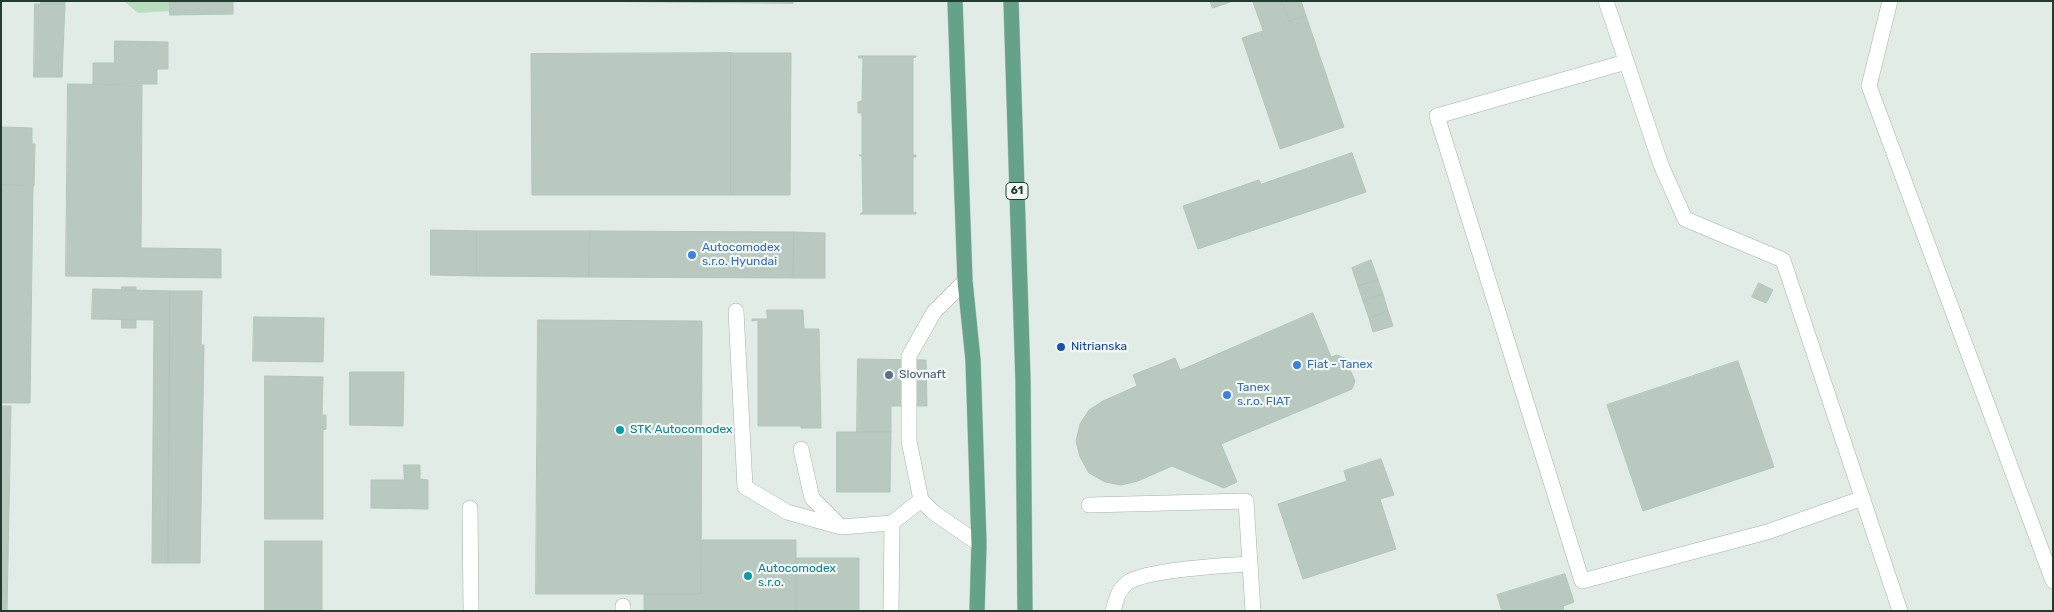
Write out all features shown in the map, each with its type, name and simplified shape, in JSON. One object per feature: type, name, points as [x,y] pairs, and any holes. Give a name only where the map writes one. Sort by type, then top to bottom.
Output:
[{"type":"main road","points":[[955,1],[965,281],[973,360],[979,544],[977,611]]},
{"type":"main road","name":"61","points":[[1011,1],[1023,381],[1025,611]]},
{"type":"lane","points":[[1606,1],[1661,164],[1685,219],[1783,260],[1900,611]]},
{"type":"lane","points":[[1890,1],[1869,86],[2053,581]]},
{"type":"lane","points":[[1626,62],[1437,116],[1582,581],[1767,532],[1863,498]]},
{"type":"lane","points":[[965,281],[934,312],[909,356],[909,441],[921,500],[933,512],[979,544]]},
{"type":"lane","points":[[736,311],[745,487],[786,512],[841,527],[892,523],[921,500]]},
{"type":"lane","points":[[802,449],[812,498],[841,527]]},
{"type":"lane","points":[[1089,505],[1246,501],[1253,611]]},
{"type":"lane","points":[[470,508],[471,611]]},
{"type":"lane","points":[[891,611],[892,523]]},
{"type":"lane","points":[[1114,611],[1117,595],[1127,583],[1146,576],[1218,566],[1250,564]]},
{"type":"green space","points":[[124,1],[170,1],[170,11],[138,13]]},
{"type":"building","points":[[41,1],[65,1],[65,4],[41,4]]},
{"type":"building","points":[[170,1],[233,1],[233,14],[170,15]]},
{"type":"building","points":[[575,1],[793,1],[793,3]]},
{"type":"building","points":[[1210,1],[1233,1],[1213,8]]},
{"type":"building","points":[[1253,1],[1282,1],[1289,21],[1306,16],[1344,127],[1280,149],[1242,38],[1263,31]]},
{"type":"building","points":[[1286,1],[1301,1],[1306,16],[1289,21],[1282,3]]},
{"type":"building","points":[[35,4],[65,4],[62,77],[34,77]]},
{"type":"building","points":[[115,41],[168,42],[168,69],[157,69],[157,84],[93,84],[93,63],[114,63]]},
{"type":"building","points":[[731,53],[791,53],[790,195],[731,195]]},
{"type":"building","points":[[731,53],[731,195],[532,195],[531,54]]},
{"type":"building","points":[[859,56],[916,56],[913,58],[913,155],[916,155],[916,157],[913,157],[913,213],[916,212],[916,214],[860,214],[863,212],[862,157],[859,155],[862,155],[862,113],[858,113],[858,102],[862,101],[863,58],[859,58]]},
{"type":"building","points":[[68,84],[142,85],[141,248],[221,249],[221,278],[66,276]]},
{"type":"building","points":[[1,127],[32,128],[32,144],[35,144],[34,186],[1,185]]},
{"type":"building","points":[[1352,153],[1366,192],[1198,249],[1183,206],[1259,180],[1261,184]]},
{"type":"building","points":[[1,185],[33,185],[30,403],[1,403]]},
{"type":"building","points":[[431,230],[477,231],[477,276],[431,275]]},
{"type":"building","points":[[477,231],[590,231],[589,277],[477,276]]},
{"type":"building","name":"Autocomodex s.r.o. Hyundai","points":[[590,231],[794,232],[793,278],[589,277]]},
{"type":"building","points":[[794,232],[825,233],[825,278],[793,278]]},
{"type":"building","points":[[1371,260],[1378,280],[1358,286],[1352,268]]},
{"type":"building","points":[[1378,280],[1383,294],[1363,301],[1358,286]]},
{"type":"building","points":[[1759,283],[1773,290],[1766,303],[1752,297]]},
{"type":"building","points":[[122,287],[136,287],[136,290],[122,290]]},
{"type":"building","points":[[93,289],[170,291],[168,563],[152,563],[154,320],[92,319]]},
{"type":"building","points":[[170,291],[202,291],[201,345],[204,345],[200,563],[168,563]]},
{"type":"building","points":[[1383,294],[1388,311],[1369,318],[1363,301]]},
{"type":"building","points":[[767,310],[803,310],[804,329],[819,329],[821,428],[758,426],[758,320],[752,321],[752,319],[767,319]]},
{"type":"building","points":[[1388,311],[1393,326],[1373,332],[1369,318]]},
{"type":"building","name":"Tanex s.r.o. FIAT","points":[[1313,313],[1331,357],[1337,355],[1345,358],[1355,381],[1352,389],[1221,444],[1237,482],[1224,488],[1172,466],[1138,481],[1121,485],[1105,482],[1089,473],[1080,457],[1076,441],[1080,424],[1089,410],[1103,401],[1137,386],[1133,375],[1175,358],[1180,370]]},
{"type":"building","points":[[254,317],[324,318],[323,362],[253,361]]},
{"type":"building","points":[[122,320],[136,320],[136,328],[122,328]]},
{"type":"building","name":"STK Autocomodex","points":[[538,320],[702,321],[701,594],[536,594]]},
{"type":"building","points":[[858,359],[926,360],[927,406],[891,406],[891,432],[857,432]]},
{"type":"building","points":[[1738,361],[1774,467],[1643,511],[1607,405]]},
{"type":"building","points":[[350,372],[404,372],[403,426],[350,425]]},
{"type":"building","points":[[265,376],[323,377],[322,415],[326,415],[326,429],[323,430],[323,519],[265,519]]},
{"type":"building","points":[[1,406],[11,406],[7,611],[1,611]]},
{"type":"building","points":[[837,432],[891,432],[890,492],[837,492]]},
{"type":"building","points":[[1381,459],[1394,495],[1380,499],[1396,549],[1303,579],[1278,504],[1347,481],[1344,471]]},
{"type":"building","points":[[404,465],[420,465],[420,479],[428,480],[428,509],[371,508],[371,480],[404,480]]},
{"type":"building","name":"Autocomodex s.r.o.","points":[[702,540],[796,540],[796,611],[644,611],[644,594],[701,594]]},
{"type":"building","points":[[265,541],[322,541],[322,611],[265,611]]},
{"type":"building","points":[[796,558],[859,558],[859,611],[796,611]]},
{"type":"building","points":[[1565,574],[1574,602],[1563,606],[1564,611],[1502,611],[1497,595]]},
{"type":"place","name":"Autocomodex s.r.o. Hyundai","points":[[692,255]]},
{"type":"place","name":"Nitrianska","points":[[1061,347]]},
{"type":"place","name":"Fiat - Tanex","points":[[1297,365]]},
{"type":"place","name":"Slovnaft","points":[[889,375]]},
{"type":"place","name":"Tanex s.r.o. FIAT","points":[[1227,395]]},
{"type":"place","name":"STK Autocomodex","points":[[620,430]]},
{"type":"place","name":"Autocomodex s.r.o.","points":[[748,576]]}]
